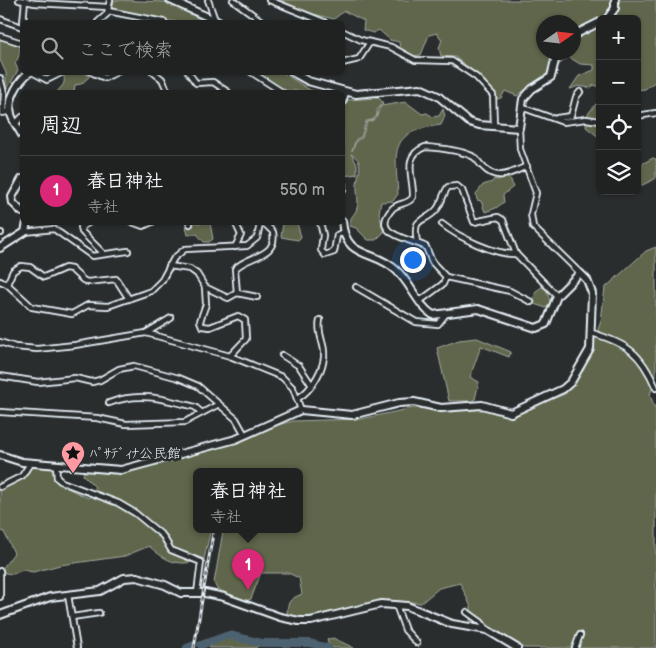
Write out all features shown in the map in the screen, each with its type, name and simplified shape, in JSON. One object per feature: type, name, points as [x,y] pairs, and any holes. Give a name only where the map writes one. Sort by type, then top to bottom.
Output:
[{"type":"street","points":[[19,0],[108,9],[155,20]]},
{"type":"street","points":[[100,20],[108,9],[110,0]]},
{"type":"street","points":[[170,0],[215,20]]},
{"type":"street","points":[[208,0],[217,20]]},
{"type":"street","points":[[233,0],[261,20]]},
{"type":"street","points":[[269,0],[319,20]]},
{"type":"street","points":[[610,15],[615,8],[615,0]]},
{"type":"street","points":[[23,20],[25,1]]},
{"type":"street","points":[[0,19],[20,26]]},
{"type":"street","points":[[581,32],[596,24]]},
{"type":"street","points":[[345,32],[370,42],[391,47],[410,59],[448,60],[466,70],[493,95],[494,126]]},
{"type":"street","points":[[0,36],[20,42]]},
{"type":"street","points":[[345,63],[351,63],[359,59],[370,42]]},
{"type":"street","points":[[0,455],[56,465],[127,470],[216,446],[301,410],[352,415],[399,403],[414,402],[441,408],[482,405],[512,413],[558,392],[568,385],[590,349],[592,293],[588,280],[533,227],[531,214],[536,193],[520,149],[519,128],[523,99],[532,89],[551,77],[555,60]]},
{"type":"street","points":[[20,132],[10,112],[10,106],[17,88],[27,75]]},
{"type":"street","points":[[37,75],[47,80],[57,75]]},
{"type":"street","points":[[98,75],[105,78],[111,75]]},
{"type":"street","points":[[157,75],[162,79],[167,90]]},
{"type":"street","points":[[190,75],[196,83],[213,82],[225,90]]},
{"type":"street","points":[[256,75],[279,90]]},
{"type":"street","points":[[297,75],[308,81],[336,90]]},
{"type":"street","points":[[0,78],[4,93],[3,113],[10,112]]},
{"type":"street","points":[[345,93],[363,94],[420,88],[438,96],[469,122],[519,128]]},
{"type":"street","points":[[521,107],[554,117],[563,118],[571,116],[576,96],[580,92]]},
{"type":"street","points":[[641,115],[656,113]]},
{"type":"street","points":[[554,117],[563,122],[586,119],[596,120]]},
{"type":"street","points":[[15,124],[20,119]]},
{"type":"street","points":[[526,166],[504,176],[498,176],[485,169],[473,156],[430,147],[421,148],[414,154],[410,164],[412,199],[395,207],[385,222],[389,232],[417,242],[428,249],[432,262],[446,277],[510,291],[531,302]]},
{"type":"street","points":[[20,183],[12,197],[13,203],[20,210]]},
{"type":"street","points":[[417,242],[414,229],[416,224],[437,209],[448,188],[457,186],[462,190],[474,222],[498,217],[503,220],[516,254],[557,296]]},
{"type":"street","points":[[442,224],[458,236],[505,253],[516,254]]},
{"type":"street","points":[[25,232],[26,225]]},
{"type":"street","points":[[85,225],[81,227],[82,232],[103,253]]},
{"type":"street","points":[[235,247],[241,235],[236,225]]},
{"type":"street","points":[[0,281],[7,284],[32,307],[68,314],[88,305],[108,306],[155,288],[178,254],[185,249],[247,246],[255,240],[261,225]]},
{"type":"street","points":[[237,293],[234,269],[270,249],[274,241],[272,230],[265,225]]},
{"type":"street","points":[[321,225],[323,235],[321,250],[325,255],[334,252],[338,235],[343,232]]},
{"type":"street","points":[[342,225],[343,232],[353,248],[397,270],[433,316],[478,309],[536,328],[546,324],[557,296],[580,273]]},
{"type":"street","points":[[0,248],[25,232],[54,229],[92,256],[128,250]]},
{"type":"street","points":[[7,284],[13,271],[21,266],[30,267],[44,277],[65,268],[70,269],[87,282],[116,279],[129,299]]},
{"type":"street","points":[[169,266],[190,269],[197,274],[205,287],[206,304],[200,321],[202,326],[210,327],[238,316],[245,320],[246,339],[230,356]]},
{"type":"street","points":[[420,301],[443,284],[446,277]]},
{"type":"street","points":[[205,287],[228,298],[237,293],[257,298]]},
{"type":"street","points":[[356,287],[416,322],[438,324],[445,315]]},
{"type":"street","points":[[0,342],[15,347],[36,349],[146,333],[171,318]]},
{"type":"street","points":[[298,398],[312,384],[325,358],[319,331],[320,320]]},
{"type":"street","points":[[146,333],[230,356],[282,377],[293,388],[301,410]]},
{"type":"street","points":[[592,333],[610,338],[635,352],[649,370],[656,388]]},
{"type":"street","points":[[282,355],[299,366],[312,384]]},
{"type":"street","points":[[0,376],[38,382],[75,378],[92,382],[100,380],[119,369],[134,366],[178,378],[198,386],[236,419],[245,435]]},
{"type":"street","points":[[109,403],[126,397],[142,396],[195,407],[202,412]]},
{"type":"street","points":[[0,412],[97,418],[126,424],[185,422],[219,404]]},
{"type":"street","points":[[0,487],[22,476],[31,462]]},
{"type":"street","points":[[56,465],[57,478],[62,482],[96,497],[118,503],[135,513],[163,536],[172,550],[202,562],[197,592]]},
{"type":"street","points":[[0,571],[0,597]]},
{"type":"street","points":[[0,615],[50,597],[100,591],[124,578],[137,577],[165,585],[181,593],[197,592],[224,597],[299,622],[311,621],[381,604],[407,606],[452,624],[487,630],[517,648]]},
{"type":"street","points":[[68,595],[77,648]]},
{"type":"street","points":[[396,605],[405,630],[417,643]]},
{"type":"street","points":[[467,612],[481,622],[487,630]]},
{"type":"street","points":[[72,617],[99,613]]},
{"type":"street","points":[[575,648],[580,635]]},
{"type":"green space","points":[[114,0],[166,2],[202,20],[166,20],[112,11]]},
{"type":"green space","points":[[275,0],[656,0],[656,81],[645,89],[641,90],[641,15],[596,15],[596,86],[590,88],[579,86],[570,89],[579,76],[594,70],[594,65],[580,64],[574,60],[581,60],[581,15],[536,15],[536,60],[565,60],[517,96],[505,91],[501,98],[497,99],[481,77],[455,57],[441,56],[439,48],[442,40],[437,33],[429,35],[421,55],[410,56],[400,48],[399,42],[390,40],[379,30],[373,33],[363,30],[364,21],[344,11],[334,19],[309,13]]},
{"type":"green space","points":[[0,37],[19,44],[19,55],[15,63],[18,70],[6,89],[6,73],[0,60]]},
{"type":"green space","points":[[64,75],[88,75],[89,77],[81,84],[75,85],[74,90],[59,90],[64,81]]},
{"type":"green space","points":[[258,75],[286,75],[310,90],[283,90]]},
{"type":"green space","points":[[379,98],[383,103],[377,110],[377,115],[381,106],[406,102],[422,114],[427,113],[433,117],[439,116],[443,109],[445,116],[441,125],[412,132],[399,145],[396,165],[398,194],[393,201],[381,202],[379,213],[384,232],[376,240],[368,240],[356,228],[350,226],[350,220],[358,205],[357,184],[360,165],[356,157],[351,154],[357,164],[357,174],[345,176],[345,101]],"holes":[[[377,116],[374,120],[367,122],[362,138],[357,140],[352,151],[356,139],[361,137],[366,121],[372,120]]]},
{"type":"green space","points":[[596,104],[596,135],[586,127],[587,115]]},
{"type":"green space","points":[[653,158],[656,159],[656,178],[641,186],[641,164]]},
{"type":"green space","points":[[506,177],[511,180],[513,187],[503,195],[504,202],[496,208],[485,212],[481,201],[477,200],[476,194],[483,185],[492,182],[494,179],[498,180]]},
{"type":"green space","points":[[190,225],[210,225],[213,239],[209,242],[204,242],[197,234],[188,235],[186,227]]},
{"type":"green space","points":[[283,225],[298,225],[301,237],[298,240],[281,237]]},
{"type":"green space","points":[[656,247],[656,376],[650,395],[656,411],[656,648],[523,648],[490,627],[470,621],[471,607],[460,583],[439,588],[421,603],[388,600],[301,618],[287,615],[290,601],[302,594],[299,578],[288,573],[261,573],[251,599],[245,601],[217,589],[214,583],[223,533],[303,533],[303,468],[193,468],[193,533],[210,533],[204,559],[188,563],[174,562],[168,560],[149,546],[125,556],[60,565],[33,572],[23,570],[13,574],[5,573],[2,569],[14,553],[4,532],[0,530],[0,481],[1,485],[24,475],[31,464],[50,466],[57,483],[88,498],[94,493],[95,487],[83,475],[84,471],[122,472],[167,462],[237,442],[278,425],[293,421],[361,419],[413,408],[444,409],[478,406],[510,410],[535,406],[565,394],[584,369],[601,321],[605,288],[646,251]]},
{"type":"green space","points":[[542,287],[547,290],[550,302],[546,308],[534,304],[533,301],[536,291]]},
{"type":"green space","points":[[477,338],[511,352],[509,357],[481,346],[470,377],[479,382],[475,399],[472,401],[449,401],[437,348],[459,340]]},
{"type":"green space","points":[[230,637],[260,645],[255,648],[209,648],[213,642]]},
{"type":"green space","points":[[333,638],[354,648],[330,648],[327,640]]},
{"type":"waterway","points":[[201,645],[229,635],[261,643],[310,643],[328,648]]},
{"type":"waterway","points":[[187,648],[192,646]]},
{"type":"railway","points":[[194,648],[213,533]]},
{"type":"place","name":"ﾊﾟｻﾃﾞｨﾅ公民館","points":[[73,474]]},
{"type":"place","name":"春日神社","points":[[248,590]]}]
